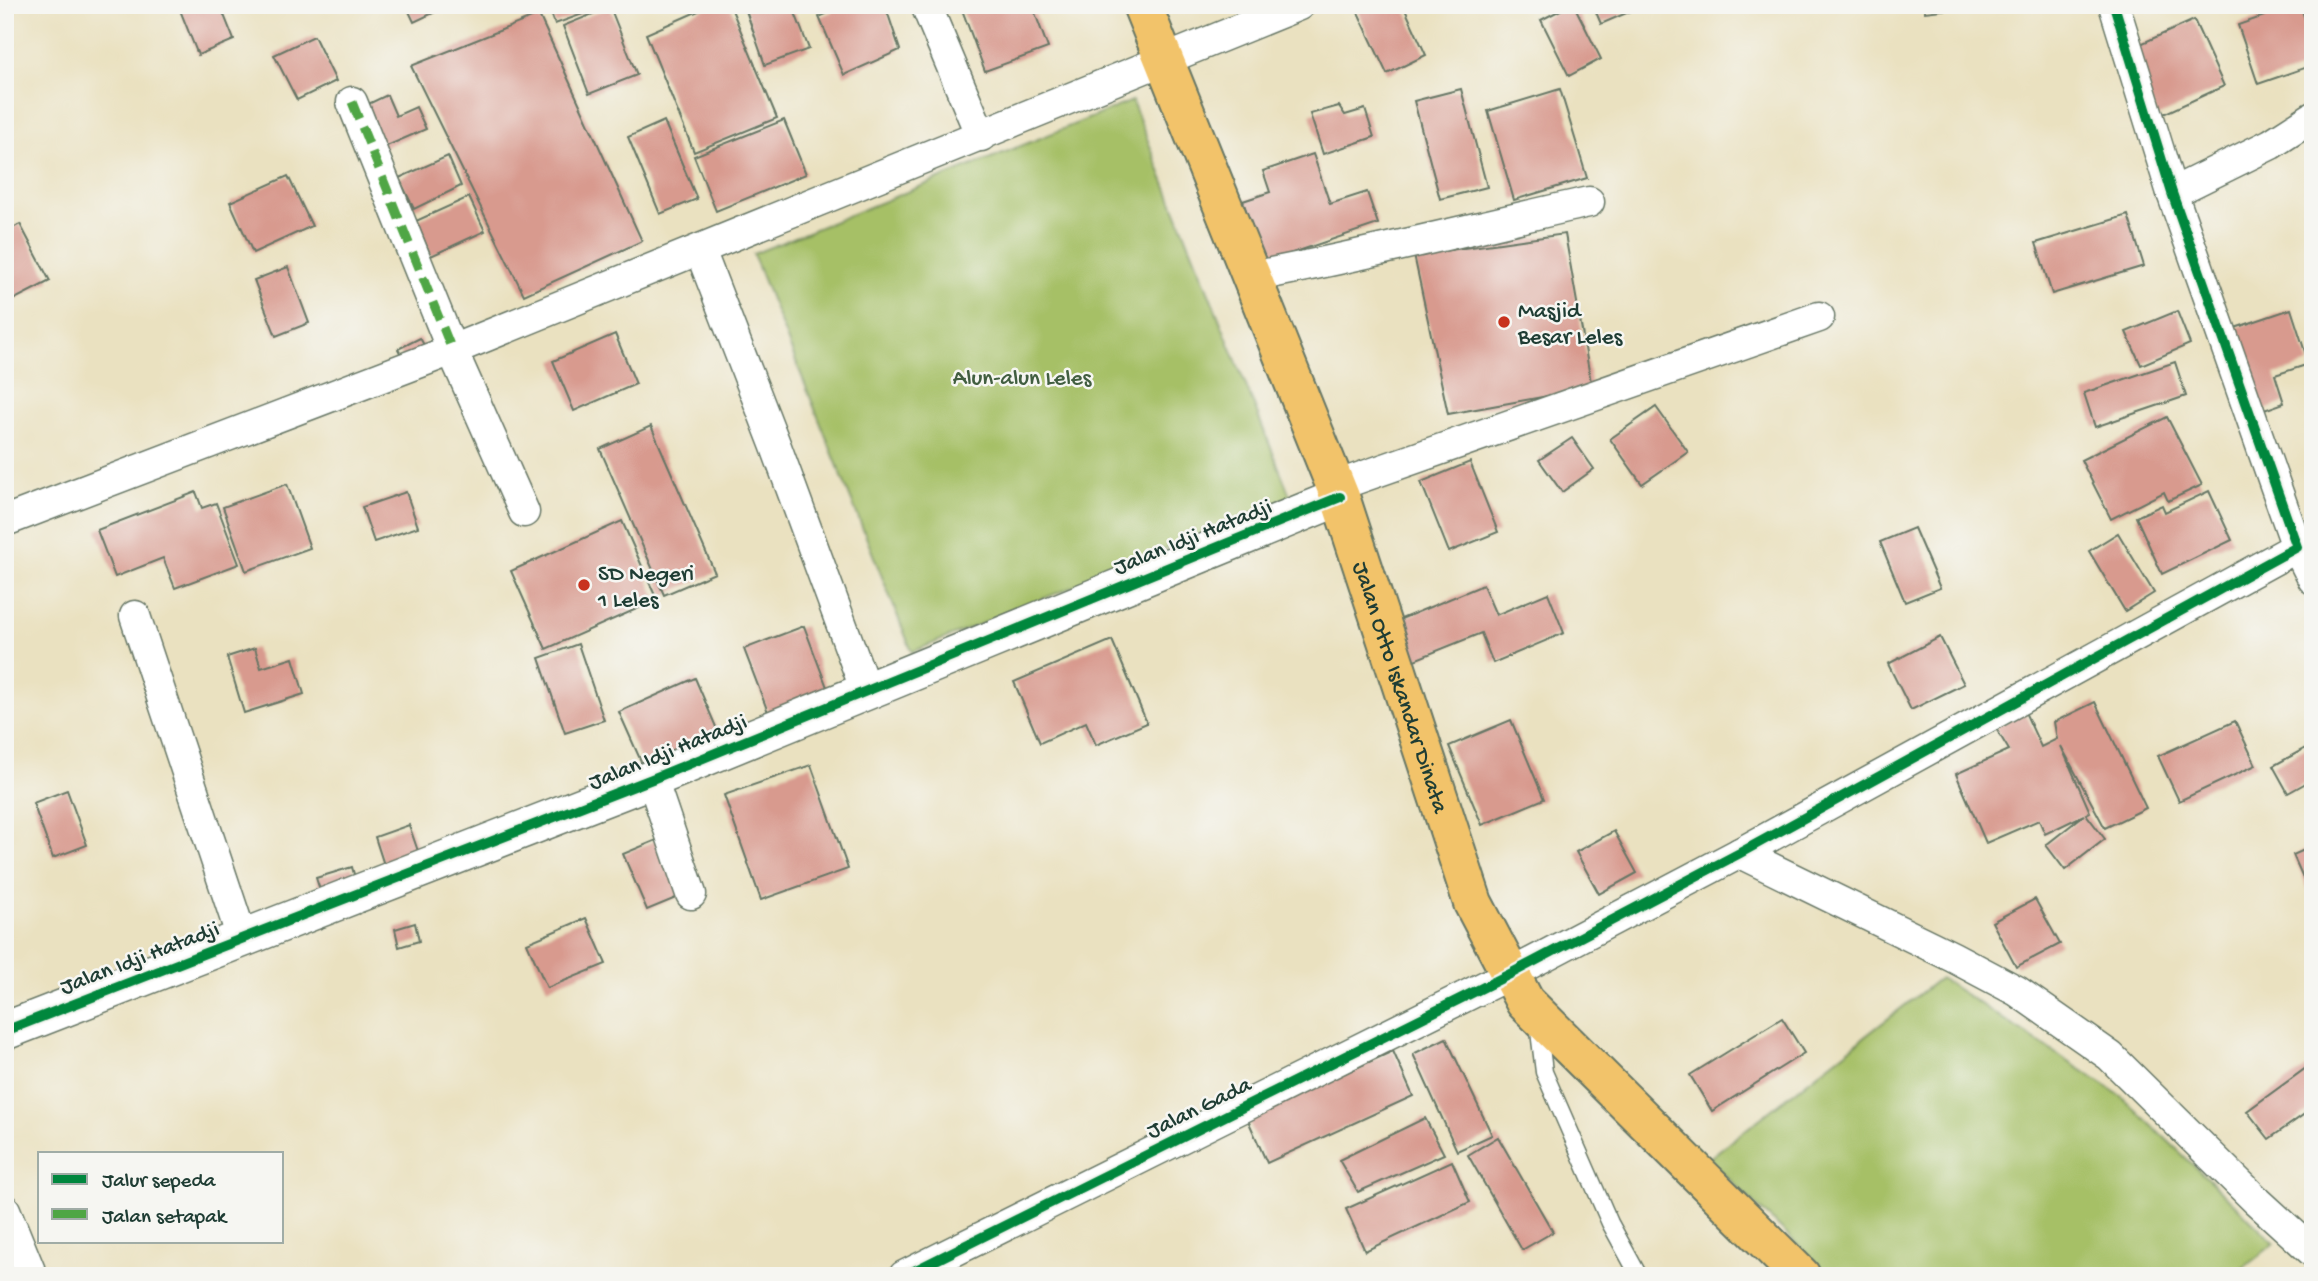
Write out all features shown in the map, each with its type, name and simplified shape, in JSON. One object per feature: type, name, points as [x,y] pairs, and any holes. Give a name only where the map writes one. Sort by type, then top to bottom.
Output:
[{"type":"main road","name":"Jalan Otto Iskandar Dinata","points":[[1142,5],[1338,492],[1473,903],[1525,1002],[1801,1276]]},
{"type":"street","points":[[926,5],[981,136]]},
{"type":"street","points":[[5,521],[452,350],[1299,5]]},
{"type":"street","points":[[2114,5],[2172,193],[2297,547],[2313,579]]},
{"type":"street","points":[[352,102],[452,350],[524,512]]},
{"type":"street","points":[[2172,193],[2271,144],[2313,117]]},
{"type":"street","points":[[1250,277],[1348,259],[1398,245],[1589,202]]},
{"type":"street","points":[[700,250],[866,691]]},
{"type":"street","points":[[1338,492],[1819,317]]},
{"type":"street","name":"Jalan Idji Hatadji","points":[[5,1031],[652,779],[1338,492]]},
{"type":"street","name":"Jalan Gada","points":[[904,1276],[1510,974],[1740,853],[2297,547]]},
{"type":"street","points":[[135,615],[242,938]]},
{"type":"street","points":[[652,779],[691,894]]},
{"type":"street","points":[[1740,853],[2017,991],[2109,1056],[2313,1252]]},
{"type":"street","points":[[5,1210],[32,1276]]},
{"type":"lane","points":[[1537,1014],[1544,1072],[1610,1223],[1639,1276]]},
{"type":"green space","name":"Alun-alun Leles","points":[[1132,101],[1291,498],[912,652],[753,254]]},
{"type":"green space","points":[[1940,978],[2121,1096],[2275,1243],[2233,1276],[1830,1276],[1708,1159]]},
{"type":"building","points":[[178,5],[220,5],[234,40],[198,55]]},
{"type":"building","points":[[406,5],[450,5],[414,22]]},
{"type":"building","points":[[548,5],[605,5],[605,6],[555,24]]},
{"type":"building","points":[[712,5],[730,5],[777,118],[694,152],[646,34]]},
{"type":"building","points":[[744,5],[792,5],[809,49],[765,65]]},
{"type":"building","points":[[830,5],[885,5],[900,50],[844,75],[819,17],[833,11]]},
{"type":"building","points":[[1032,5],[1048,48],[985,71],[961,7]]},
{"type":"building","points":[[1403,5],[1426,55],[1387,74],[1355,6]]},
{"type":"building","points":[[1574,5],[1601,59],[1569,76],[1541,20]]},
{"type":"building","points":[[1593,5],[1645,5],[1601,24]]},
{"type":"building","points":[[1924,5],[1967,5],[1967,7],[1925,12]]},
{"type":"building","points":[[2300,5],[2313,42],[2313,65],[2258,84],[2238,25]]},
{"type":"building","points":[[610,7],[637,75],[589,94],[563,26]]},
{"type":"building","points":[[539,15],[642,241],[524,295],[411,66]]},
{"type":"building","points":[[2194,20],[2224,86],[2157,117],[2127,50]]},
{"type":"building","points":[[314,36],[336,81],[297,100],[274,55]]},
{"type":"building","points":[[1461,89],[1487,187],[1440,199],[1414,101]]},
{"type":"building","points":[[1560,89],[1587,178],[1514,200],[1488,111]]},
{"type":"building","points":[[387,95],[396,116],[416,107],[426,129],[380,149],[362,107]]},
{"type":"building","points":[[1339,106],[1345,115],[1365,109],[1374,137],[1323,154],[1310,114]]},
{"type":"building","points":[[784,120],[806,174],[716,211],[694,156]]},
{"type":"building","points":[[664,121],[697,199],[660,214],[628,137]]},
{"type":"building","points":[[1313,154],[1330,204],[1367,192],[1378,224],[1263,263],[1243,201],[1270,192],[1263,171]]},
{"type":"building","points":[[448,156],[461,186],[414,209],[399,178]]},
{"type":"building","points":[[288,176],[312,226],[253,253],[230,202]]},
{"type":"building","points":[[469,197],[485,231],[431,256],[416,221]]},
{"type":"building","points":[[2128,215],[2144,266],[2052,294],[2036,243]]},
{"type":"building","points":[[20,224],[50,281],[13,300],[5,285],[5,232]]},
{"type":"building","name":"Masjid Besar Leles","points":[[1565,234],[1592,388],[1448,414],[1414,255]]},
{"type":"building","points":[[288,267],[309,323],[276,336],[254,280]]},
{"type":"building","points":[[2291,309],[2309,364],[2275,375],[2284,403],[2256,413],[2229,330]]},
{"type":"building","points":[[2177,311],[2190,344],[2141,365],[2126,332]]},
{"type":"building","points":[[615,334],[636,384],[574,411],[553,361]]},
{"type":"building","points":[[420,338],[428,352],[406,364],[398,349]]},
{"type":"building","points":[[2175,362],[2186,396],[2095,427],[2084,393]]},
{"type":"building","points":[[1656,407],[1688,452],[1642,484],[1610,439]]},
{"type":"building","points":[[2167,417],[2202,485],[2168,501],[2164,492],[2111,519],[2081,460]]},
{"type":"building","name":"SD Negeri 1 Leles","points":[[651,426],[715,573],[664,595],[600,449]]},
{"type":"building","points":[[1572,438],[1594,469],[1562,492],[1539,460]]},
{"type":"building","points":[[1470,462],[1498,532],[1449,552],[1421,482]]},
{"type":"building","points":[[287,484],[310,548],[246,571],[223,507]]},
{"type":"building","points":[[2209,491],[2232,540],[2162,574],[2136,517],[2162,505],[2165,512]]},
{"type":"building","points":[[196,492],[202,508],[216,503],[239,564],[175,588],[163,558],[115,577],[97,530]]},
{"type":"building","points":[[406,492],[418,527],[374,542],[362,507]]},
{"type":"building","name":"SD Negeri 1 Leles","points":[[622,521],[657,600],[546,649],[511,571]]},
{"type":"building","points":[[1914,528],[1940,588],[1905,602],[1880,542]]},
{"type":"building","points":[[2118,533],[2154,593],[2125,611],[2089,551]]},
{"type":"building","points":[[1483,585],[1496,615],[1548,593],[1564,633],[1493,663],[1481,633],[1412,661],[1396,621]]},
{"type":"building","points":[[804,626],[828,690],[768,712],[744,649]]},
{"type":"building","points":[[1940,637],[1964,684],[1911,710],[1888,664]]},
{"type":"building","points":[[1112,640],[1147,723],[1096,745],[1086,722],[1040,743],[1014,682]]},
{"type":"building","name":"SD Negeri 1 Leles","points":[[578,644],[604,720],[565,733],[539,658]]},
{"type":"building","points":[[255,648],[261,668],[293,658],[304,694],[244,713],[227,657]]},
{"type":"building","name":"SD Negeri 1 Leles","points":[[695,678],[719,734],[644,768],[619,712]]},
{"type":"building","points":[[2095,702],[2146,808],[2105,828],[2061,746],[2090,812],[2086,814],[2105,839],[2065,870],[2046,845],[2084,815],[2045,834],[2039,820],[1986,843],[1956,774],[2009,750],[1995,727],[2025,712],[2041,747],[2057,739],[2054,722]]},
{"type":"building","points":[[1511,720],[1544,799],[1482,825],[1449,746]]},
{"type":"building","points":[[2235,721],[2256,765],[2179,801],[2158,756]]},
{"type":"building","points":[[2313,744],[2313,779],[2288,793],[2273,766]]},
{"type":"building","points":[[811,765],[848,869],[761,900],[724,795]]},
{"type":"building","points":[[67,790],[87,845],[53,858],[33,803]]},
{"type":"building","points":[[409,825],[419,854],[384,865],[375,837]]},
{"type":"building","points":[[1614,831],[1637,873],[1599,894],[1576,852]]},
{"type":"building","points":[[664,837],[688,893],[647,910],[623,854]]},
{"type":"building","points":[[2313,846],[2313,900],[2293,855]]},
{"type":"building","points":[[352,867],[358,889],[323,899],[316,878]]},
{"type":"building","points":[[2035,899],[2060,944],[2016,967],[1992,922]]},
{"type":"building","points":[[586,918],[606,964],[547,988],[527,943]]},
{"type":"building","points":[[415,923],[419,941],[399,947],[395,929]]},
{"type":"building","points":[[1782,1018],[1804,1053],[1712,1111],[1690,1075]]},
{"type":"building","points":[[1446,1038],[1492,1135],[1457,1151],[1413,1054]]},
{"type":"building","points":[[1393,1051],[1413,1096],[1267,1163],[1247,1118]]},
{"type":"building","points":[[2306,1068],[2313,1077],[2313,1108],[2269,1139],[2247,1111]]},
{"type":"building","points":[[1425,1118],[1444,1154],[1358,1192],[1339,1160]]},
{"type":"building","points":[[1498,1137],[1553,1232],[1522,1250],[1468,1155]]},
{"type":"building","points":[[1452,1161],[1470,1202],[1365,1251],[1346,1209]]},
{"type":"marked path","points":[[352,102],[452,350]]},
{"type":"cycle path","points":[[904,1276],[1510,974],[1740,853],[2297,547],[2172,193],[2114,5]]},
{"type":"cycle path","points":[[5,1031],[652,779],[1340,497]]},
{"type":"place","name":"Masjid Besar Leles","points":[[1504,322]]},
{"type":"place","name":"SD Negeri 1 Leles","points":[[584,585]]}]
